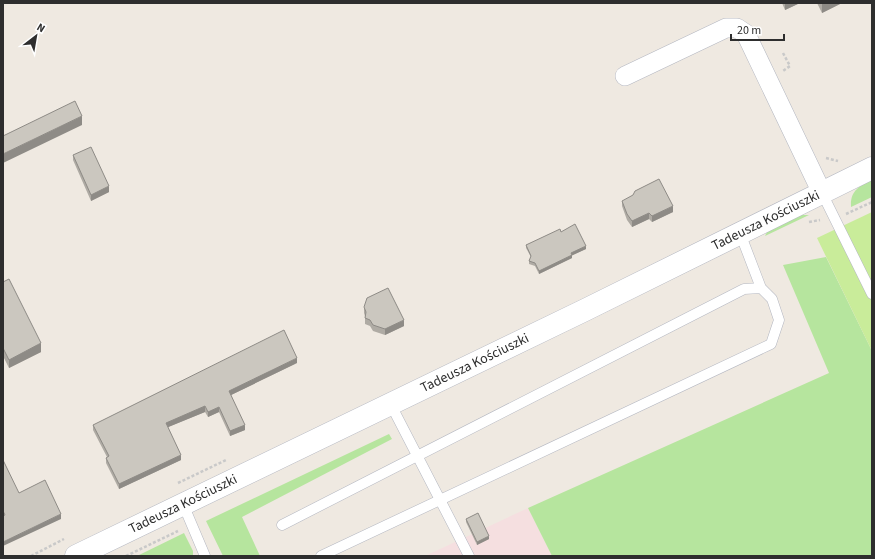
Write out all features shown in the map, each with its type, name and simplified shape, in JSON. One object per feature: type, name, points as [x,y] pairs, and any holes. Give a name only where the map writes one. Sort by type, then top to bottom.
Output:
[{"type":"street","points":[[626,76],[726,28],[732,27],[742,30],[746,34],[762,64],[822,193]]},
{"type":"street","name":"Tadeusza Kościuszki","points":[[76,556],[872,168]]},
{"type":"lane","points":[[822,193],[872,294]]},
{"type":"lane","points":[[321,556],[440,498],[771,344],[779,320],[772,299],[761,288],[740,233]]},
{"type":"lane","points":[[282,525],[744,289],[761,288]]},
{"type":"lane","points":[[390,403],[469,556]]},
{"type":"lane","points":[[183,504],[205,556]]},
{"type":"path","points":[[782,76],[783,71],[790,66],[783,53]]},
{"type":"path","points":[[822,156],[835,162],[841,161]]},
{"type":"shaded area","points":[[528,508],[552,556],[425,556]]},
{"type":"green space","points":[[872,180],[872,197],[851,207],[852,197],[856,190],[863,184]]},
{"type":"green space","points":[[872,212],[872,351],[817,238]]},
{"type":"green space","points":[[799,215],[809,215],[765,236],[768,230]]},
{"type":"green space","points":[[826,257],[872,351],[872,556],[552,556],[528,508],[829,373],[783,265]]},
{"type":"green space","points":[[389,434],[392,439],[242,517],[260,556],[223,556],[206,521]]},
{"type":"green space","points":[[184,533],[193,551],[193,556],[137,556]]},
{"type":"building","points":[[75,101],[82,116],[3,154],[3,136]]},
{"type":"building","points":[[91,147],[109,186],[91,195],[73,155]]},
{"type":"building","points":[[659,179],[673,206],[652,216],[649,213],[632,221],[627,214],[622,201],[633,195],[635,191]]},
{"type":"building","points":[[575,224],[586,246],[571,253],[572,255],[539,271],[535,263],[529,261],[531,256],[526,245],[560,229],[561,232]]},
{"type":"building","points":[[9,279],[41,343],[9,360],[3,348],[3,282]]},
{"type":"building","points":[[388,288],[404,320],[385,329],[373,325],[370,320],[365,318],[366,312],[364,307],[367,298]]},
{"type":"building","points":[[284,330],[297,358],[229,391],[245,425],[230,431],[219,407],[208,412],[205,406],[166,423],[181,455],[119,484],[106,458],[109,456],[93,425]]},
{"type":"building","points":[[3,460],[19,493],[45,480],[61,514],[3,542],[3,516],[5,515],[3,511]]},
{"type":"building","points":[[478,513],[489,536],[477,542],[466,519]]}]
